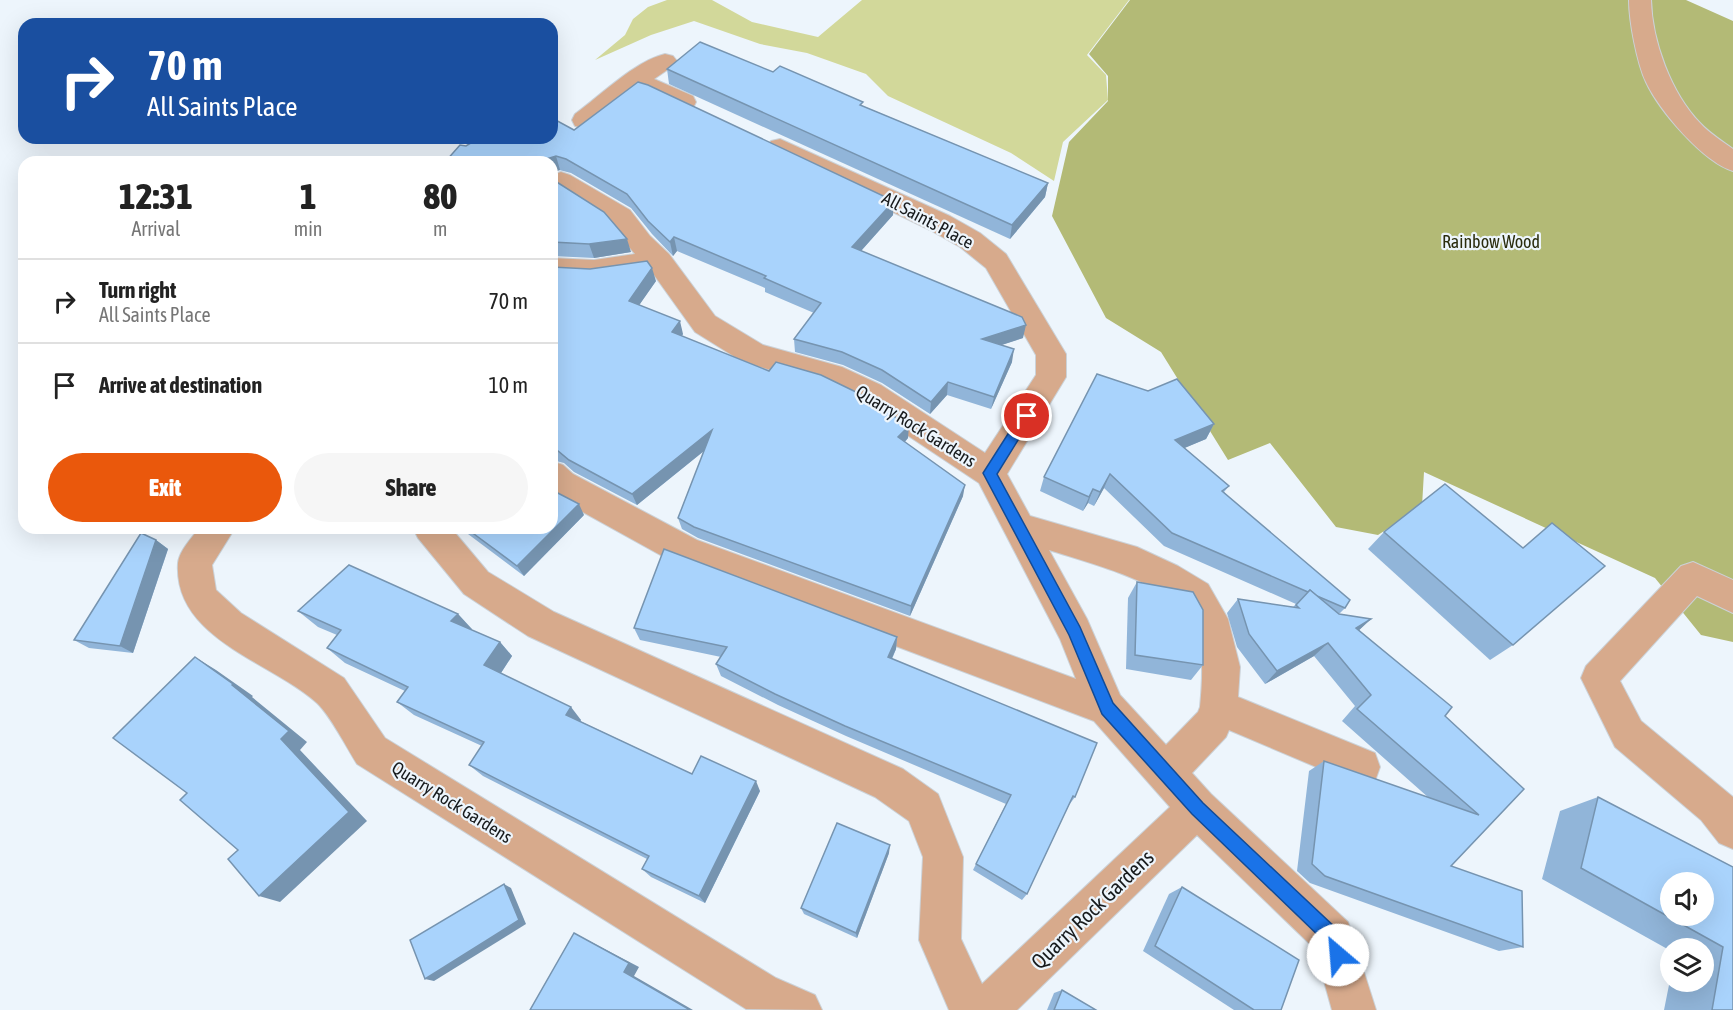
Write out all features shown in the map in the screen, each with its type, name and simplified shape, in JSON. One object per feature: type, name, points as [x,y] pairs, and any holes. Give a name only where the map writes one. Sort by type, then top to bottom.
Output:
[{"type":"street","points":[[1641,0],[1640,16],[1658,82],[1691,129],[1733,162]]},
{"type":"street","points":[[584,120],[665,61]]},
{"type":"street","points":[[636,80],[701,110]]},
{"type":"street","name":"All Saints Place","points":[[756,136],[940,223],[970,240],[996,261],[1051,354],[1051,377],[990,473]]},
{"type":"street","points":[[561,181],[620,217],[640,243],[659,261]]},
{"type":"street","points":[[558,268],[594,270],[659,261]]},
{"type":"street","name":"Quarry Rock Gardens","points":[[659,261],[705,324],[754,354],[831,375],[870,394],[990,473],[1074,631],[1107,708],[1197,808],[1333,937],[1354,1010]]},
{"type":"street","name":"Quarry Rock Gardens","points":[[558,481],[685,551],[1107,708]]},
{"type":"street","points":[[1019,527],[1125,558],[1166,577],[1196,596],[1210,619],[1222,667],[1219,707],[1213,724],[1166,773]]},
{"type":"street","name":"Quarry Rock Gardens","points":[[214,534],[195,562],[200,597],[228,625],[331,691],[371,751],[761,994],[800,1010]]},
{"type":"street","points":[[435,534],[476,583],[541,624],[889,783],[924,807],[943,857],[940,940],[971,1010]]},
{"type":"street","points":[[1733,597],[1693,577],[1599,678],[1628,734],[1715,806],[1733,829]]},
{"type":"street","points":[[1219,707],[1361,767]]},
{"type":"street","name":"Quarry Rock Gardens","points":[[986,1010],[1197,808]]},
{"type":"green space","points":[[667,0],[712,0],[752,22],[818,37],[862,0],[1129,0],[1087,55],[1106,75],[1108,100],[1063,142],[1054,181],[1011,153],[888,96],[866,74],[807,53],[760,44],[694,21],[651,35],[595,60],[625,35],[633,19],[648,7]]},
{"type":"green space","name":"Rainbow Wood","points":[[1130,0],[1686,0],[1733,21],[1733,642],[1701,635],[1655,578],[1424,472],[1422,506],[1378,535],[1336,527],[1270,443],[1228,460],[1161,352],[1106,318],[1052,216],[1069,142],[1108,101],[1108,76],[1089,54]]},
{"type":"building","points":[[700,42],[773,72],[780,66],[863,102],[860,105],[1048,183],[1012,225],[667,69]]},
{"type":"building","points":[[638,82],[894,201],[852,247],[1022,317],[1026,325],[982,339],[1014,349],[994,397],[948,382],[931,402],[882,370],[842,352],[794,339],[821,303],[764,278],[766,276],[674,237],[670,242],[648,221],[627,194],[566,159],[558,156],[450,156],[460,145],[558,144],[558,121],[574,130]]},
{"type":"building","points":[[558,183],[604,212],[627,239],[589,244],[558,242]]},
{"type":"building","points":[[647,261],[652,268],[629,301],[680,321],[672,332],[769,371],[776,362],[821,375],[858,393],[909,426],[898,437],[965,485],[911,606],[694,527],[678,518],[712,430],[632,494],[569,460],[558,451],[558,267],[590,269]]},
{"type":"building","points":[[1097,374],[1148,391],[1177,379],[1214,424],[1175,440],[1229,486],[1222,491],[1350,600],[1345,608],[1317,596],[1310,590],[1308,592],[1172,533],[1110,474],[1100,492],[1093,489],[1089,497],[1044,477]]},
{"type":"building","points":[[1445,484],[1523,548],[1552,523],[1605,566],[1513,645],[1384,532]]},
{"type":"building","points":[[558,493],[579,504],[558,525]]},
{"type":"building","points":[[140,534],[156,540],[120,646],[74,640]]},
{"type":"building","points":[[474,534],[549,534],[517,566]]},
{"type":"building","points":[[664,549],[897,637],[888,657],[1097,743],[1075,797],[1073,796],[1027,894],[976,864],[1011,795],[845,726],[716,664],[727,647],[634,628]]},
{"type":"building","points":[[349,565],[458,614],[451,621],[500,642],[484,665],[571,707],[566,715],[692,774],[701,756],[756,781],[699,896],[642,869],[649,856],[469,765],[484,742],[397,702],[408,687],[327,648],[341,630],[298,611]]},
{"type":"building","points":[[1137,582],[1193,592],[1203,610],[1203,665],[1135,655]]},
{"type":"building","points":[[1310,590],[1339,614],[1371,619],[1356,628],[1452,707],[1445,716],[1524,789],[1451,866],[1522,891],[1523,947],[1325,876],[1312,864],[1324,761],[1479,815],[1357,709],[1371,695],[1328,643],[1277,671],[1249,634],[1238,599],[1299,608],[1296,605]]},
{"type":"building","points":[[195,657],[233,684],[289,731],[281,739],[349,812],[259,896],[228,859],[238,850],[180,800],[187,793],[113,738]]},
{"type":"building","points":[[1598,797],[1733,867],[1733,1010],[1712,1010],[1723,947],[1714,942],[1714,938],[1707,938],[1685,926],[1714,926],[1714,872],[1660,872],[1660,912],[1581,868]]},
{"type":"building","points":[[837,823],[890,845],[856,933],[801,908]]},
{"type":"building","points":[[504,884],[519,920],[425,979],[410,940]]},
{"type":"building","points":[[1182,887],[1299,960],[1281,1010],[1254,1010],[1155,946]]},
{"type":"building","points":[[574,933],[629,963],[624,972],[690,1010],[530,1010]]},
{"type":"building","points":[[1062,990],[1096,1010],[1054,1010]]},
{"type":"route","points":[[1027,416],[990,473],[1074,631],[1107,708],[1197,808],[1333,937],[1338,955]]}]
